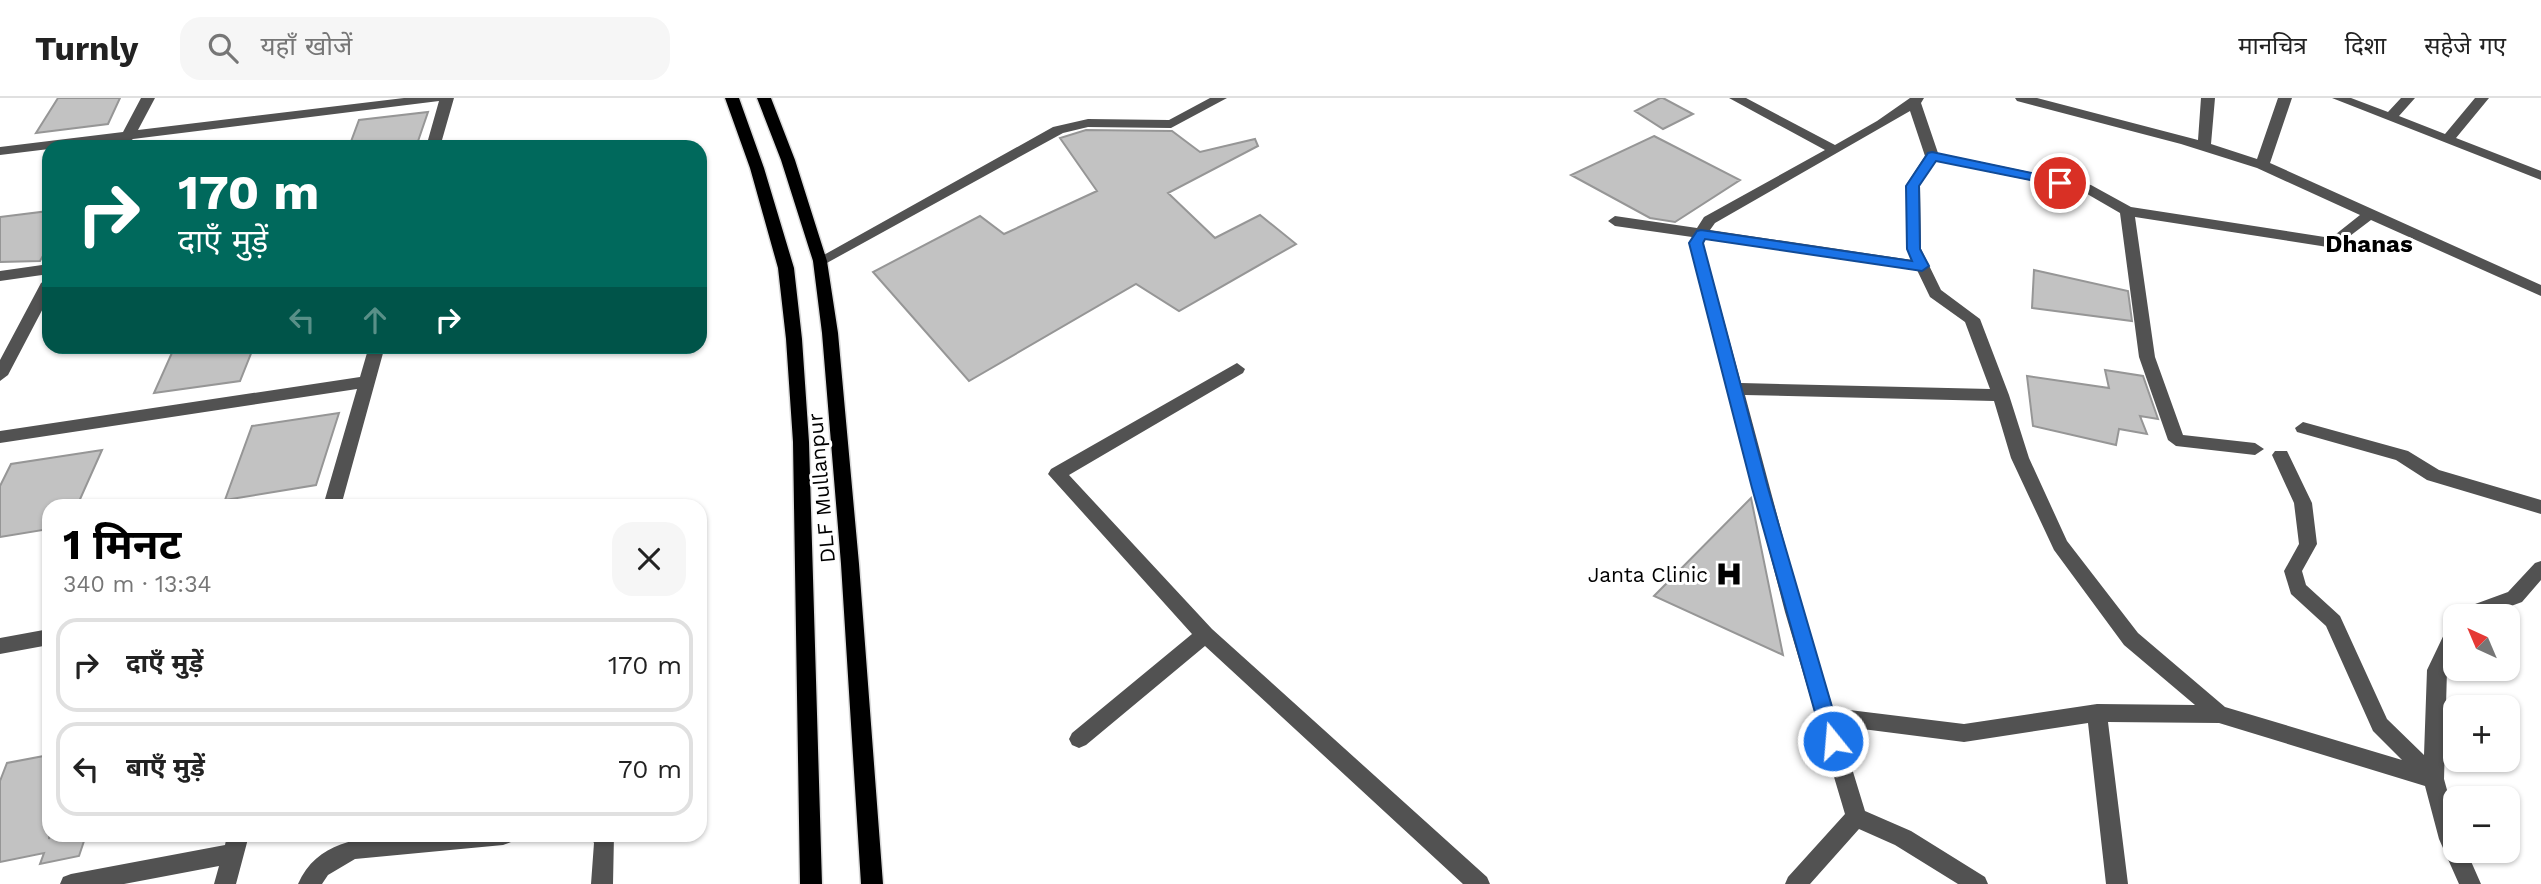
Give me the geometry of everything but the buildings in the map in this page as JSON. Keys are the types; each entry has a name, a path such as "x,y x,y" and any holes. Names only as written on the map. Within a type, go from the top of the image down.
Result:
{"main road":[{"name":"DLF Mullanpur","path":"732,98 757,168 786,268 794,340 801,442 811,884"},
{"name":"DLF Mullanpur","path":"764,98 788,160 820,261 830,333 848,539 872,884"}],"street":[{"path":"126,140 148,98"},
{"path":"132,140 437,98"},
{"path":"435,140 447,98"},
{"path":"820,261 1058,130 1088,123 1171,124 1220,98"},
{"path":"1736,98 1833,149"},
{"path":"2022,98 2262,164 2541,291"},
{"path":"2204,146 2208,98"},
{"path":"2262,164 2284,98"},
{"path":"2339,98 2541,176"},
{"path":"2390,118 2408,98"},
{"path":"2448,140 2482,98"},
{"path":"1977,884 1903,838 1856,817 1733,389 1696,243 1709,220 1882,124 1915,101 1932,156 1913,186 1914,249 1934,293 1972,319 2001,395 2020,458 2060,545 2131,639 2219,714"},
{"path":"0,151 42,148"},
{"path":"1932,156 2086,188 2127,211 2334,243 2371,213"},
{"path":"2127,211 2147,357 2176,440 2255,449"},
{"path":"1615,221 1922,266"},
{"path":"0,276 42,270"},
{"path":"0,375 42,296"},
{"path":"334,499 375,354"},
{"path":"1237,369 1057,474 1205,635 1479,884"},
{"path":"0,437 367,382"},
{"path":"1733,389 2001,395"},
{"path":"2303,428 2402,454 2433,475 2541,507"},
{"path":"2281,456 2303,503 2307,530 2308,544 2293,571 2298,589 2333,621 2380,725 2434,779"},
{"path":"2496,604 2515,597 2541,568"},
{"path":"1079,739 1205,635"},
{"path":"0,646 42,639"},
{"path":"2443,657 2437,670 2434,779 2450,839 2470,884"},
{"path":"1825,716 1964,733 2097,713 2219,714 2434,779"},
{"path":"2097,713 2118,884"},
{"path":"1796,884 1856,817"},
{"path":"309,884 320,868 352,849 428,842"},
{"path":"602,884 605,842"},
{"path":"71,884 236,844 225,884"}],"place":[{"name":"Janta Clinic","path":"1729,574"}],"district":[{"name":"Dhanas","path":"2369,244"}],"route":[{"path":"1833,741 1794,612 1696,243 1701,234 1922,266 1914,249 1913,186 1932,156 2060,183"}]}
